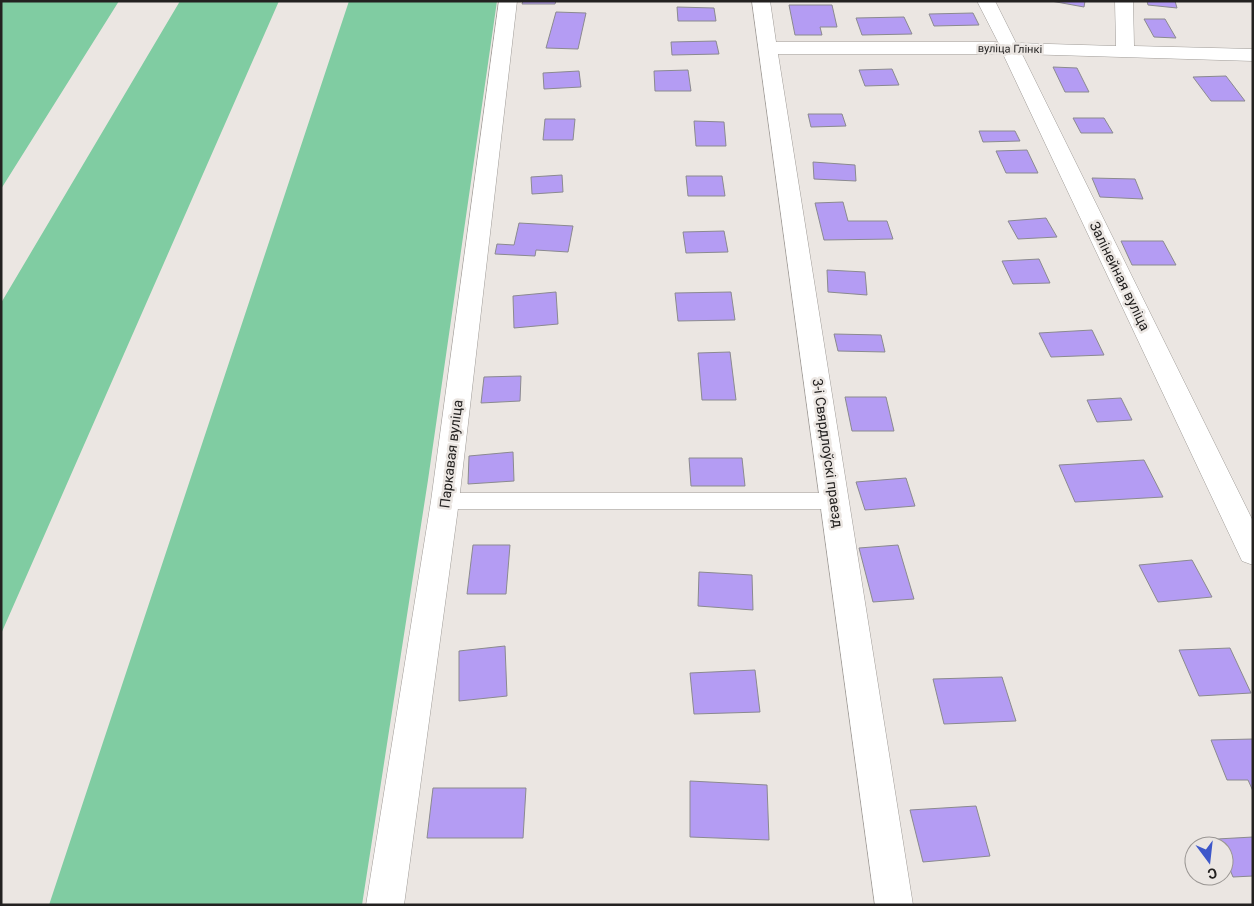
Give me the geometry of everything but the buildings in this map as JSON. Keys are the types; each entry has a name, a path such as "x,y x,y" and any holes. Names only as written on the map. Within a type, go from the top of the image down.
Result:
{"street":[{"name":"Паркавая вуліца","path":"385,905 445,501 508,1"},
{"name":"3-і Свярдлоўскі праезд","path":"761,1 894,905"},
{"name":"Залінейная вуліца","path":"986,1 1253,552"},
{"path":"1124,1 1125,52"},
{"name":"вуліца Глінкі","path":"768,48 1010,48 1253,55"}],"lane":[{"path":"445,501 835,501"}],"green space":[{"path":"1,1 119,1 1,189"},
{"path":"180,1 279,1 1,634 1,303"},
{"path":"349,1 497,1 428,480 362,905 49,905"}]}
